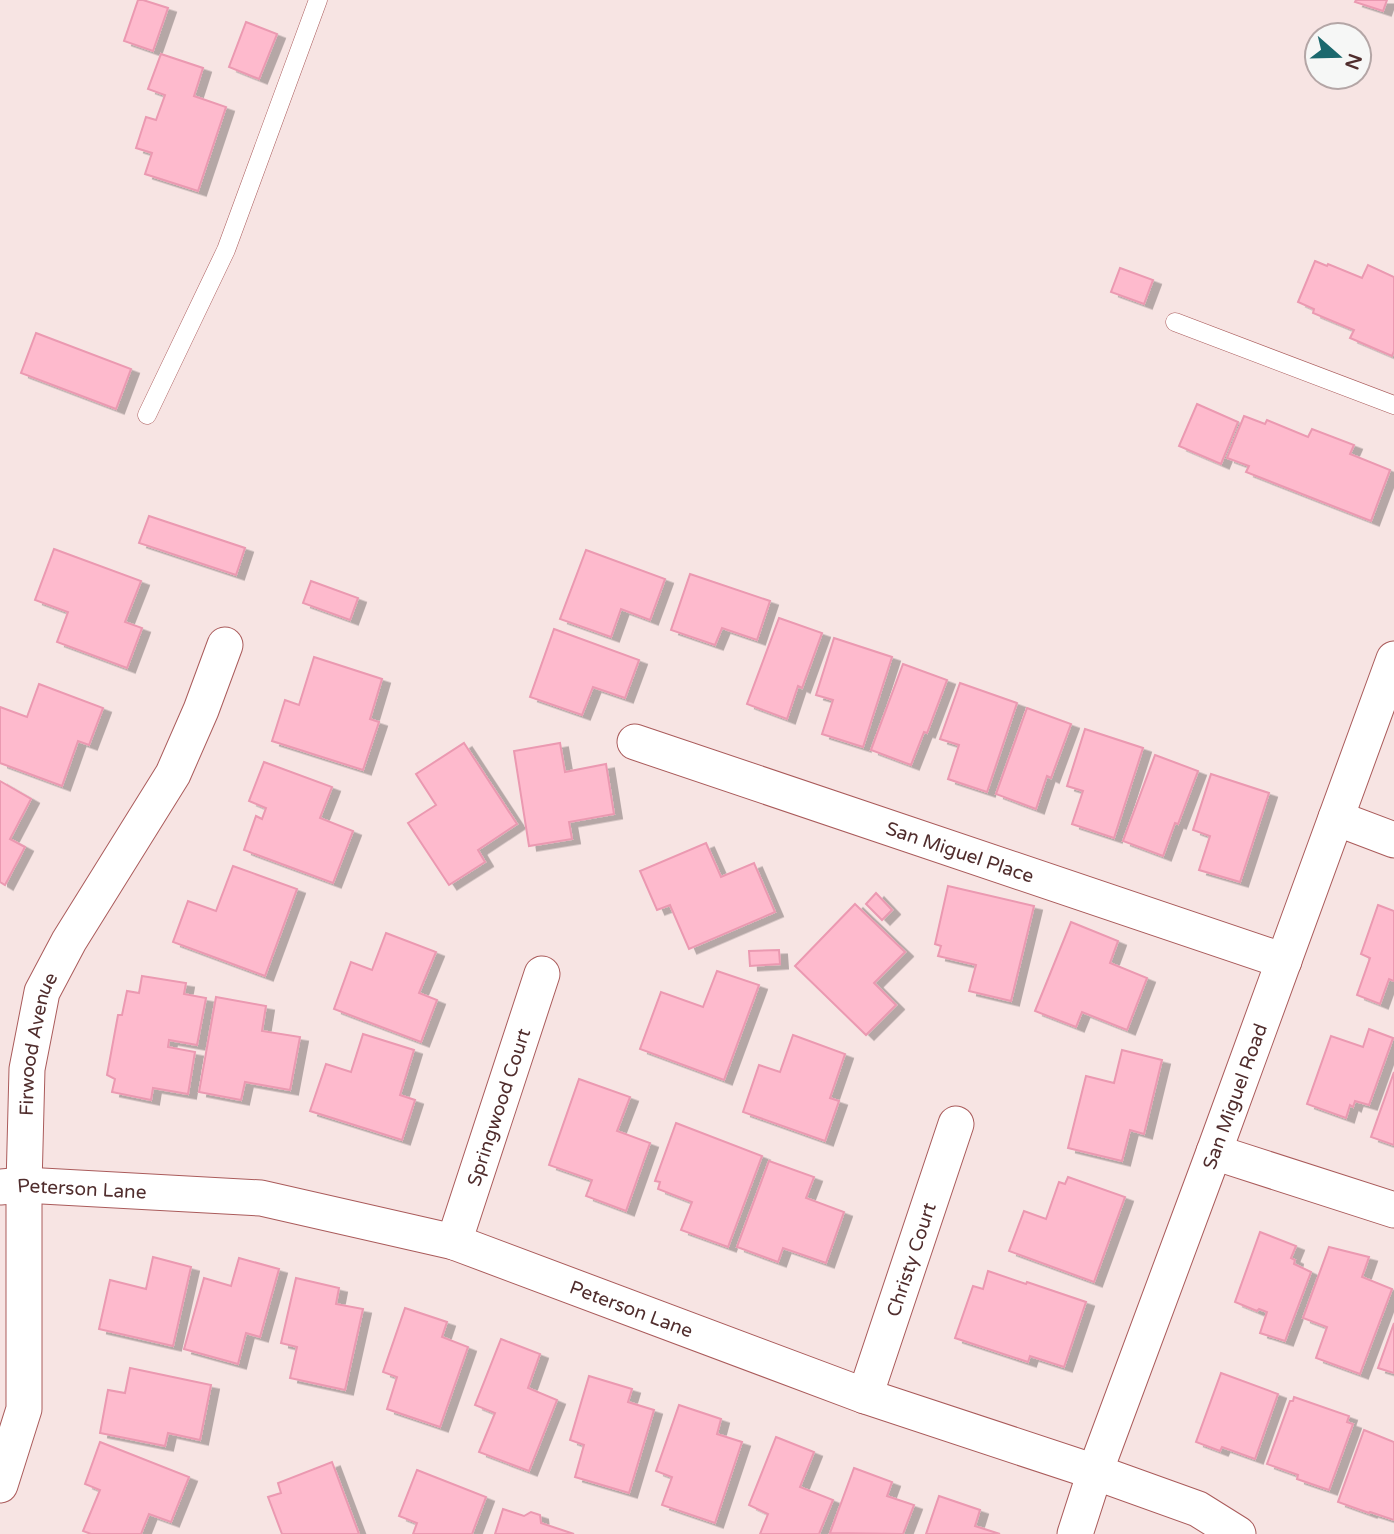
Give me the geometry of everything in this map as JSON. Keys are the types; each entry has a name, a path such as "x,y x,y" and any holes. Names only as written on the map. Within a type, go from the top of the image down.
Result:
{"street":[{"name":"Firwood Avenue","path":"0,1485 24,1409 12,1186 27,1069 42,992 69,941 173,774 225,645"},
{"name":"San Miguel Road","path":"1075,1534 1095,1472 1394,659"},
{"name":"San Miguel Place","path":"635,743 1284,961"},
{"path":"1336,818 1394,840"},
{"name":"Springwood Court","path":"454,1242 542,974"},
{"name":"Christy Court","path":"865,1396 956,1124"},
{"path":"1214,1152 1394,1210"},
{"name":"Peterson Lane","path":"12,1186 261,1198 454,1242 865,1396 1198,1509 1238,1534"}],"lane":[{"path":"147,415 226,250 318,0"},
{"path":"1175,323 1394,405"}],"building":[{"path":"138,0 168,8 153,51 124,41"},
{"path":"1387,0 1383,11 1355,2"},
{"path":"246,22 277,34 259,79 229,67"},
{"path":"161,54 203,68 194,96 226,107 198,191 145,174 152,153 136,148 146,117 156,120 165,95 148,89"},
{"path":"1315,261 1362,278 1368,265 1394,277 1392,356 1350,338 1354,330 1313,313 1314,309 1298,302"},
{"path":"1120,268 1153,280 1144,304 1111,292"},
{"path":"36,333 131,369 116,409 21,373"},
{"path":"1197,404 1238,422 1221,464 1179,446"},
{"path":"1244,416 1265,424 1267,420 1308,437 1312,429 1354,445 1350,454 1390,470 1371,521 1246,472 1249,466 1227,458"},
{"path":"149,516 245,548 236,575 139,543"},
{"path":"54,549 141,581 125,622 142,628 127,668 57,642 68,612 35,600"},
{"path":"586,550 665,579 650,620 621,609 611,637 560,619"},
{"path":"690,574 770,601 757,640 722,628 715,645 671,630"},
{"path":"311,581 358,598 350,620 303,603"},
{"path":"779,618 822,633 802,688 798,686 787,719 747,704"},
{"path":"554,629 639,660 625,698 593,687 582,715 530,697"},
{"path":"834,638 892,657 863,747 822,734 833,700 816,695"},
{"path":"314,657 382,679 370,719 379,722 363,770 272,741 285,700 299,705"},
{"path":"903,664 947,680 927,733 924,732 911,765 871,750"},
{"path":"960,683 1017,703 987,792 948,779 959,745 940,739"},
{"path":"39,684 103,708 89,745 78,741 62,786 0,763 0,707 27,717"},
{"path":"1027,708 1071,724 1051,778 1047,776 1036,809 996,794"},
{"path":"1085,729 1143,748 1114,838 1072,824 1083,791 1067,786"},
{"path":"464,743 517,824 478,850 485,862 449,885 408,823 436,805 416,774"},
{"path":"560,743 565,772 606,764 614,814 569,822 572,839 529,846 514,751"},
{"path":"1155,755 1198,771 1163,856 1123,841"},
{"path":"264,762 332,787 320,818 353,831 333,883 244,850 256,816 262,819 266,808 249,801"},
{"path":"1211,774 1269,793 1240,882 1199,870 1210,836 1193,830"},
{"path":"0,781 31,799 10,839 25,847 5,885 0,882"},
{"path":"706,843 721,877 754,863 775,912 689,949 670,905 657,910 640,871"},
{"path":"233,866 297,889 265,976 173,942 188,901 216,911"},
{"path":"948,886 1034,906 1011,1001 969,991 976,965 938,956 941,946 935,944"},
{"path":"876,893 892,910 882,920 866,904"},
{"path":"855,904 905,952 874,983 896,1005 866,1035 795,966"},
{"path":"1378,905 1394,911 1394,981 1389,979 1380,1004 1357,995 1370,958 1361,954"},
{"path":"1071,922 1118,941 1110,963 1147,978 1127,1030 1082,1012 1076,1027 1035,1011"},
{"path":"386,933 436,952 419,993 437,1000 421,1042 334,1009 351,962 372,970"},
{"path":"779,950 780,964 750,966 749,951"},
{"path":"717,971 759,985 724,1080 640,1049 661,992 703,1007"},
{"path":"142,976 186,983 184,994 206,998 197,1045 169,1040 168,1047 195,1052 188,1094 153,1088 151,1100 112,1092 115,1079 107,1075 118,1015 122,1015 127,991 139,993"},
{"path":"216,997 266,1006 262,1031 300,1037 290,1090 245,1082 241,1100 199,1092"},
{"path":"1369,1029 1393,1038 1369,1105 1355,1101 1353,1107 1350,1105 1346,1118 1307,1104 1331,1036 1363,1047"},
{"path":"363,1034 414,1050 400,1095 415,1100 402,1140 310,1111 326,1064 351,1072"},
{"path":"793,1035 845,1054 830,1098 839,1101 825,1141 743,1112 759,1065 780,1072"},
{"path":"1122,1050 1162,1060 1144,1134 1130,1130 1122,1161 1068,1148 1086,1076 1114,1083"},
{"path":"1394,1072 1394,1145 1371,1137"},
{"path":"579,1079 630,1097 617,1131 650,1143 626,1211 586,1196 592,1180 549,1165"},
{"path":"676,1123 762,1156 728,1247 681,1230 692,1202 658,1189 660,1182 655,1181"},
{"path":"769,1161 814,1177 806,1198 844,1212 826,1263 783,1248 778,1262 737,1247"},
{"path":"1068,1177 1125,1197 1094,1282 1009,1251 1024,1211 1046,1219 1059,1182 1065,1184"},
{"path":"1260,1232 1296,1246 1291,1258 1295,1260 1294,1264 1311,1272 1285,1341 1260,1333 1267,1312 1235,1302"},
{"path":"1329,1247 1369,1257 1362,1277 1392,1289 1360,1374 1316,1358 1327,1327 1303,1318"},
{"path":"153,1257 191,1267 173,1346 99,1329 110,1280 146,1289"},
{"path":"239,1258 279,1269 260,1337 246,1333 238,1364 184,1349 204,1278 231,1286"},
{"path":"988,1271 1086,1302 1064,1367 1030,1356 1028,1362 955,1338 973,1286 983,1289"},
{"path":"296,1278 339,1288 336,1304 363,1309 345,1390 290,1378 297,1347 281,1343"},
{"path":"405,1308 447,1322 442,1337 468,1347 440,1427 387,1409 397,1377 383,1372"},
{"path":"1394,1323 1394,1373 1378,1368"},
{"path":"501,1339 540,1354 528,1388 557,1400 529,1471 479,1452 495,1413 475,1405"},
{"path":"130,1368 211,1385 200,1440 168,1433 165,1446 100,1433 108,1390 125,1393"},
{"path":"1221,1373 1278,1394 1255,1459 1222,1447 1220,1451 1196,1442"},
{"path":"589,1376 632,1389 628,1402 654,1410 629,1493 575,1477 584,1445 570,1440"},
{"path":"1294,1397 1349,1416 1347,1422 1353,1424 1329,1490 1297,1479 1298,1475 1267,1464 1290,1401 1293,1401"},
{"path":"679,1405 721,1419 717,1434 742,1442 715,1523 662,1505 672,1477 656,1471"},
{"path":"1364,1430 1394,1442 1394,1520 1338,1502"},
{"path":"776,1437 814,1452 800,1487 833,1500 819,1534 760,1534 768,1514 749,1505"},
{"path":"100,1442 189,1477 171,1522 149,1514 141,1534 91,1534 83,1531 100,1490 85,1484"},
{"path":"332,1462 359,1534 282,1534 268,1497 281,1493 278,1483"},
{"path":"854,1468 892,1482 887,1496 914,1505 903,1534 830,1533"},
{"path":"417,1470 486,1497 472,1534 413,1534 417,1523 399,1516"},
{"path":"939,1496 980,1510 975,1526 1000,1534 926,1534"},
{"path":"503,1509 524,1516 531,1512 540,1515 541,1523 574,1534 495,1534"}]}
